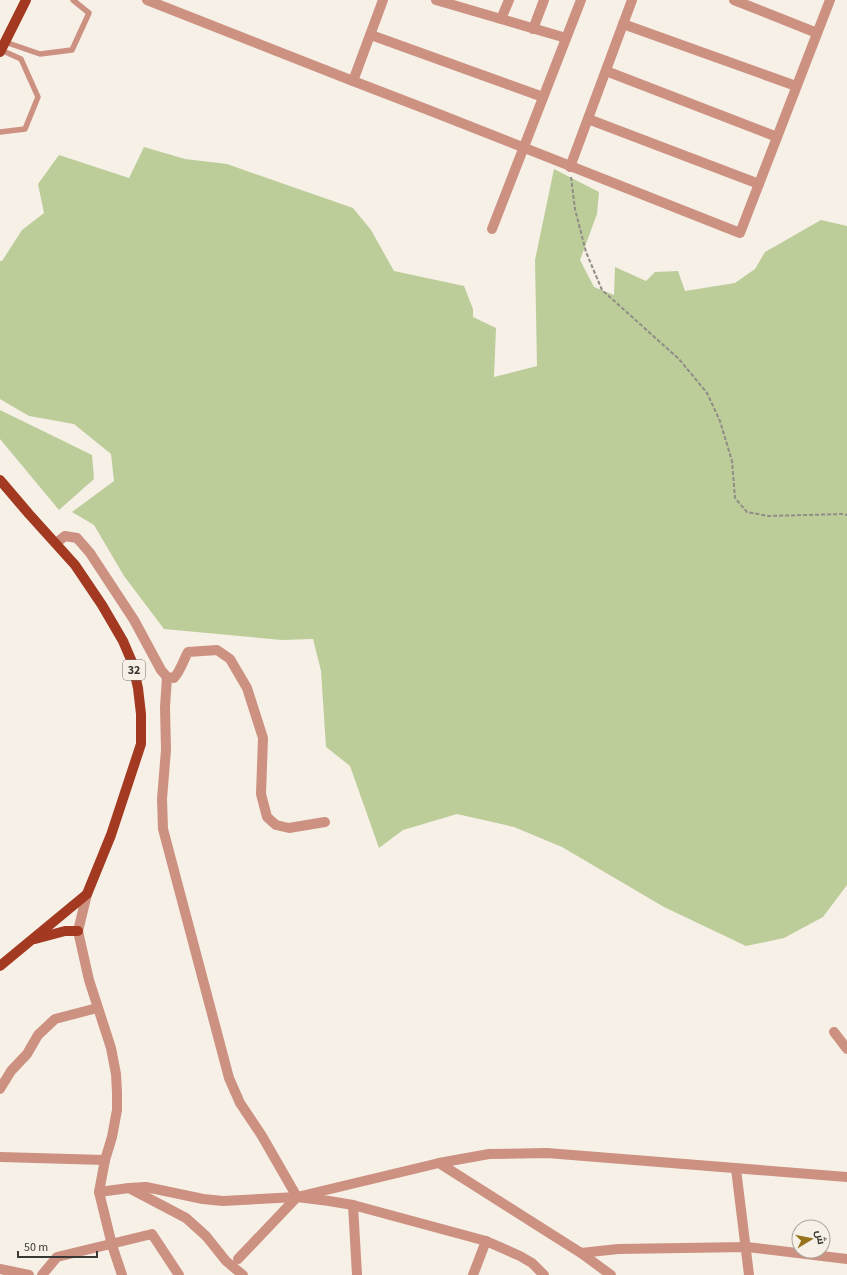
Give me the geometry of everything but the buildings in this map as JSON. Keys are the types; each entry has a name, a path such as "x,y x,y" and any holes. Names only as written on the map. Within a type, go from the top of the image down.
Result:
{"main road":[{"path":"2,48 26,0"},
{"name":"32","path":"0,480 76,565 102,605 123,641 132,662 138,688 141,714 141,744 112,835 87,894 0,966"},
{"path":"31,940 65,931 78,931"}],"street":[{"path":"147,0 165,3 354,82 431,110 570,167 740,233 830,0"},
{"path":"354,82 384,0"},
{"path":"436,0 566,38"},
{"path":"501,19 509,0"},
{"path":"533,29 544,0"},
{"path":"492,229 581,0"},
{"path":"570,167 632,0"},
{"path":"734,0 817,33"},
{"path":"623,24 796,86"},
{"path":"371,34 543,97"},
{"path":"606,71 777,137"},
{"path":"588,118 759,184"},
{"path":"56,543 65,536 77,538 90,552 134,620 166,677 166,750 162,799 164,829 229,1078 240,1103 262,1136 297,1197"},
{"path":"166,677 174,678 179,672 182,661 193,652 217,650 230,659 247,688 263,738 261,794 267,817 276,825 289,828 325,822"},
{"path":"87,894 78,931 89,980 110,1048 116,1074 117,1087 117,1110 99,1192 112,1245 122,1275"},
{"path":"0,1089 11,1071 27,1054 38,1036 55,1019 97,1008"},
{"path":"834,1032 847,1049"},
{"path":"238,1259 297,1197 438,1163 489,1154 547,1153 847,1177"},
{"path":"0,1157 105,1160"},
{"path":"438,1163 581,1253 611,1275"},
{"path":"736,1169 750,1275"},
{"path":"99,1192 146,1187 203,1200 223,1202 297,1197 329,1200 353,1205 486,1241 532,1263 544,1275"},
{"path":"129,1188 186,1218 206,1236 226,1261 243,1275"},
{"path":"353,1205 357,1275"},
{"path":"42,1275 57,1257 112,1245 152,1234 179,1275"},
{"path":"473,1275 486,1241"},
{"path":"581,1253 625,1249 705,1249 747,1247 847,1259"},
{"path":"0,1269 26,1275"}],"lane":[{"path":"2,48 40,54 72,50 89,14 74,0"},
{"path":"0,132 24,129 38,97 21,59 2,48"}],"path":[{"path":"570,167 575,209 586,252 602,290 680,360 707,393 720,421 732,461 734,498 747,512 768,516 847,515"}],"green space":[{"path":"144,147 185,159 227,164 353,208 371,230 394,271 464,286 473,309 473,317 496,328 494,377 537,366 535,260 554,169 599,192 597,214 580,260 594,287 614,295 615,267 646,281 655,272 678,271 685,291 735,283 755,269 765,252 821,220 847,226 847,885 823,917 784,938 746,946 664,907 562,847 514,827 457,814 403,830 379,848 350,766 326,747 321,671 313,639 282,640 164,629 124,576 94,525 72,512 114,481 111,454 74,424 29,416 0,399 0,261 2,261 22,230 44,213 38,184 59,155 129,178"},
{"path":"0,410 92,455 94,479 59,510 0,439"}]}
